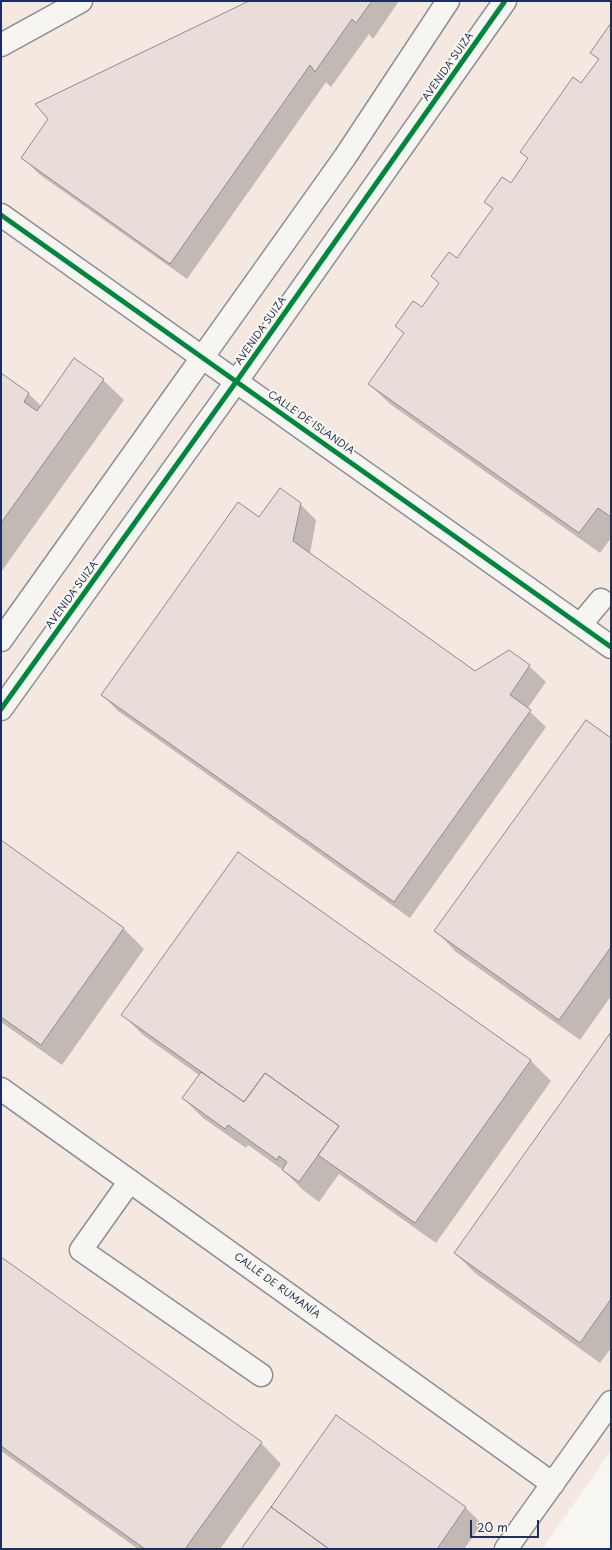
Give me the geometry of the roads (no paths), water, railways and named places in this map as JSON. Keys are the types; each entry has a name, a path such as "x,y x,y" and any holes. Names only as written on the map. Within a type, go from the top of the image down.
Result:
{"street":[{"path":"1,45 80,1"},
{"path":"1,640 345,157 448,1"},
{"name":"AVENIDA SUIZA","path":"1,709 236,382 505,1"},
{"name":"CALLE DE ISLANDIA","path":"1,215 611,647"},
{"path":"580,625 601,600"},
{"name":"CALLE DE RUMANÍA","path":"1,1089 553,1484"},
{"path":"130,1181 81,1250 261,1375"},
{"path":"506,1549 611,1402"}]}
